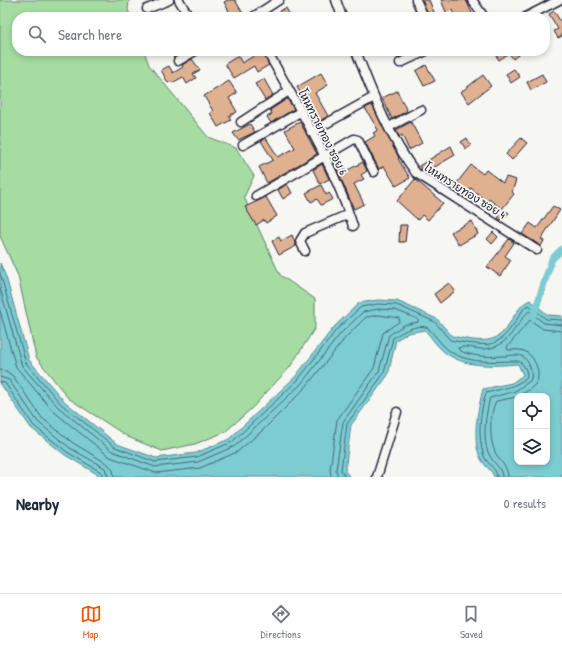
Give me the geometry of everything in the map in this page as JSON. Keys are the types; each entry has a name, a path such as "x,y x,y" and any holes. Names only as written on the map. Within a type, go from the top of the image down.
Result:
{"street":[{"path":"147,9 169,0"},
{"path":"179,0 186,12"},
{"path":"261,12 279,0"},
{"path":"336,0 340,12"},
{"path":"416,0 422,12"},
{"path":"472,0 480,12"},
{"path":"536,12 559,0"},
{"path":"178,61 186,56"},
{"name":"โหนทรายทอง ซอย 6","path":"270,56 324,156 353,226"},
{"name":"โหนทรายทอง ซอย 4","path":"358,56 374,97 405,159 416,173 537,250"},
{"path":"400,63 415,56"},
{"path":"241,122 289,90"},
{"path":"311,132 374,97"},
{"path":"390,127 421,110"},
{"path":"243,145 300,112"},
{"path":"256,196 356,139 374,172"},
{"path":"305,251 300,241 305,233 349,214"},
{"path":"377,477 397,412"}],"green space":[{"path":"0,0 129,0 129,12 12,12 12,56 146,56 149,65 208,137 236,148 254,176 244,197 280,275 315,299 315,328 290,367 251,409 225,432 195,444 162,451 128,437 68,398 36,357 18,276 0,236"}],"water":[{"path":"0,263 6,277 29,360 64,401 117,444 156,458 196,453 229,439 295,377 334,327 359,303 378,300 397,301 437,319 452,336 472,340 487,340 498,336 503,332 519,308 530,300 548,315 562,316 562,477 494,477 492,472 482,461 476,443 476,424 479,406 483,389 512,383 523,375 518,364 479,365 451,357 436,344 425,330 408,333 396,340 388,375 351,425 345,471 350,477 102,477 65,455 31,428 0,383"}],"building":[{"path":"228,0 235,0 242,12 229,12 224,2"},
{"path":"422,0 429,0 434,12 427,12"},
{"path":"441,0 466,0 472,12 453,12 452,10 446,12"},
{"path":"286,8 288,12 280,12"},
{"path":"554,11 562,24 562,36 558,38 554,31 558,29 550,13"},
{"path":"238,56 242,63 254,56 264,56 269,65 257,72 254,66 234,78 225,64"},
{"path":"496,56 505,56 499,60"},
{"path":"192,59 200,70 193,74 196,78 187,84 183,77 172,83 171,81 168,83 161,70 169,66 173,73"},
{"path":"426,65 435,81 424,86 416,71"},
{"path":"514,69 520,77 511,83 506,74"},
{"path":"321,73 328,85 315,93 328,116 314,124 306,109 308,107 297,87"},
{"path":"542,74 546,82 531,90 527,82"},
{"path":"483,75 491,86 469,103 461,92"},
{"path":"264,79 273,95 265,100 255,84"},
{"path":"229,81 237,93 229,98 237,112 229,116 231,120 218,127 210,113 213,111 204,96"},
{"path":"397,91 407,111 392,119 382,98"},
{"path":"287,99 294,109 271,123 267,117 272,114 270,110"},
{"path":"372,105 399,158 398,159 410,178 396,186 384,166 379,169 365,142 375,136 373,133 378,130 365,108"},
{"path":"300,122 317,154 267,183 259,167 273,160 261,141 266,138 278,157 295,148 285,130"},
{"path":"411,122 422,143 409,150 402,135 399,137 396,130"},
{"path":"250,124 255,132 238,140 233,133"},
{"path":"467,138 471,146 466,149 461,142"},
{"path":"521,138 527,143 512,160 506,154"},
{"path":"451,146 455,155 433,168 456,184 471,165 483,174 486,170 503,183 506,177 516,180 512,192 514,194 502,209 489,199 487,202 471,188 464,197 423,171 425,168 422,170 419,166"},
{"path":"338,155 346,171 363,162 367,171 361,175 364,179 354,184 364,204 354,209 332,158"},
{"path":"322,164 329,179 320,184 313,170"},
{"path":"415,179 443,203 428,220 422,215 418,220 397,201"},
{"path":"287,184 292,193 283,199 278,190"},
{"path":"321,185 326,195 329,193 333,199 321,205 317,199 311,202 306,193"},
{"path":"266,197 277,216 266,223 264,220 256,225 245,207"},
{"path":"553,206 560,210 541,239 544,241 541,246 522,234 530,223 537,228"},
{"path":"504,210 509,213 501,220 498,218"},
{"path":"472,221 478,234 459,245 451,232"},
{"path":"400,225 407,225 405,242 399,242"},
{"path":"493,232 498,237 492,244 487,239"},
{"path":"292,235 296,246 279,255 272,241 279,237 281,241"},
{"path":"509,239 514,243 505,256 511,260 500,276 487,267"},
{"path":"449,283 455,291 440,303 434,294"}],"waterway":[{"path":"534,314 552,259 562,249"}]}
